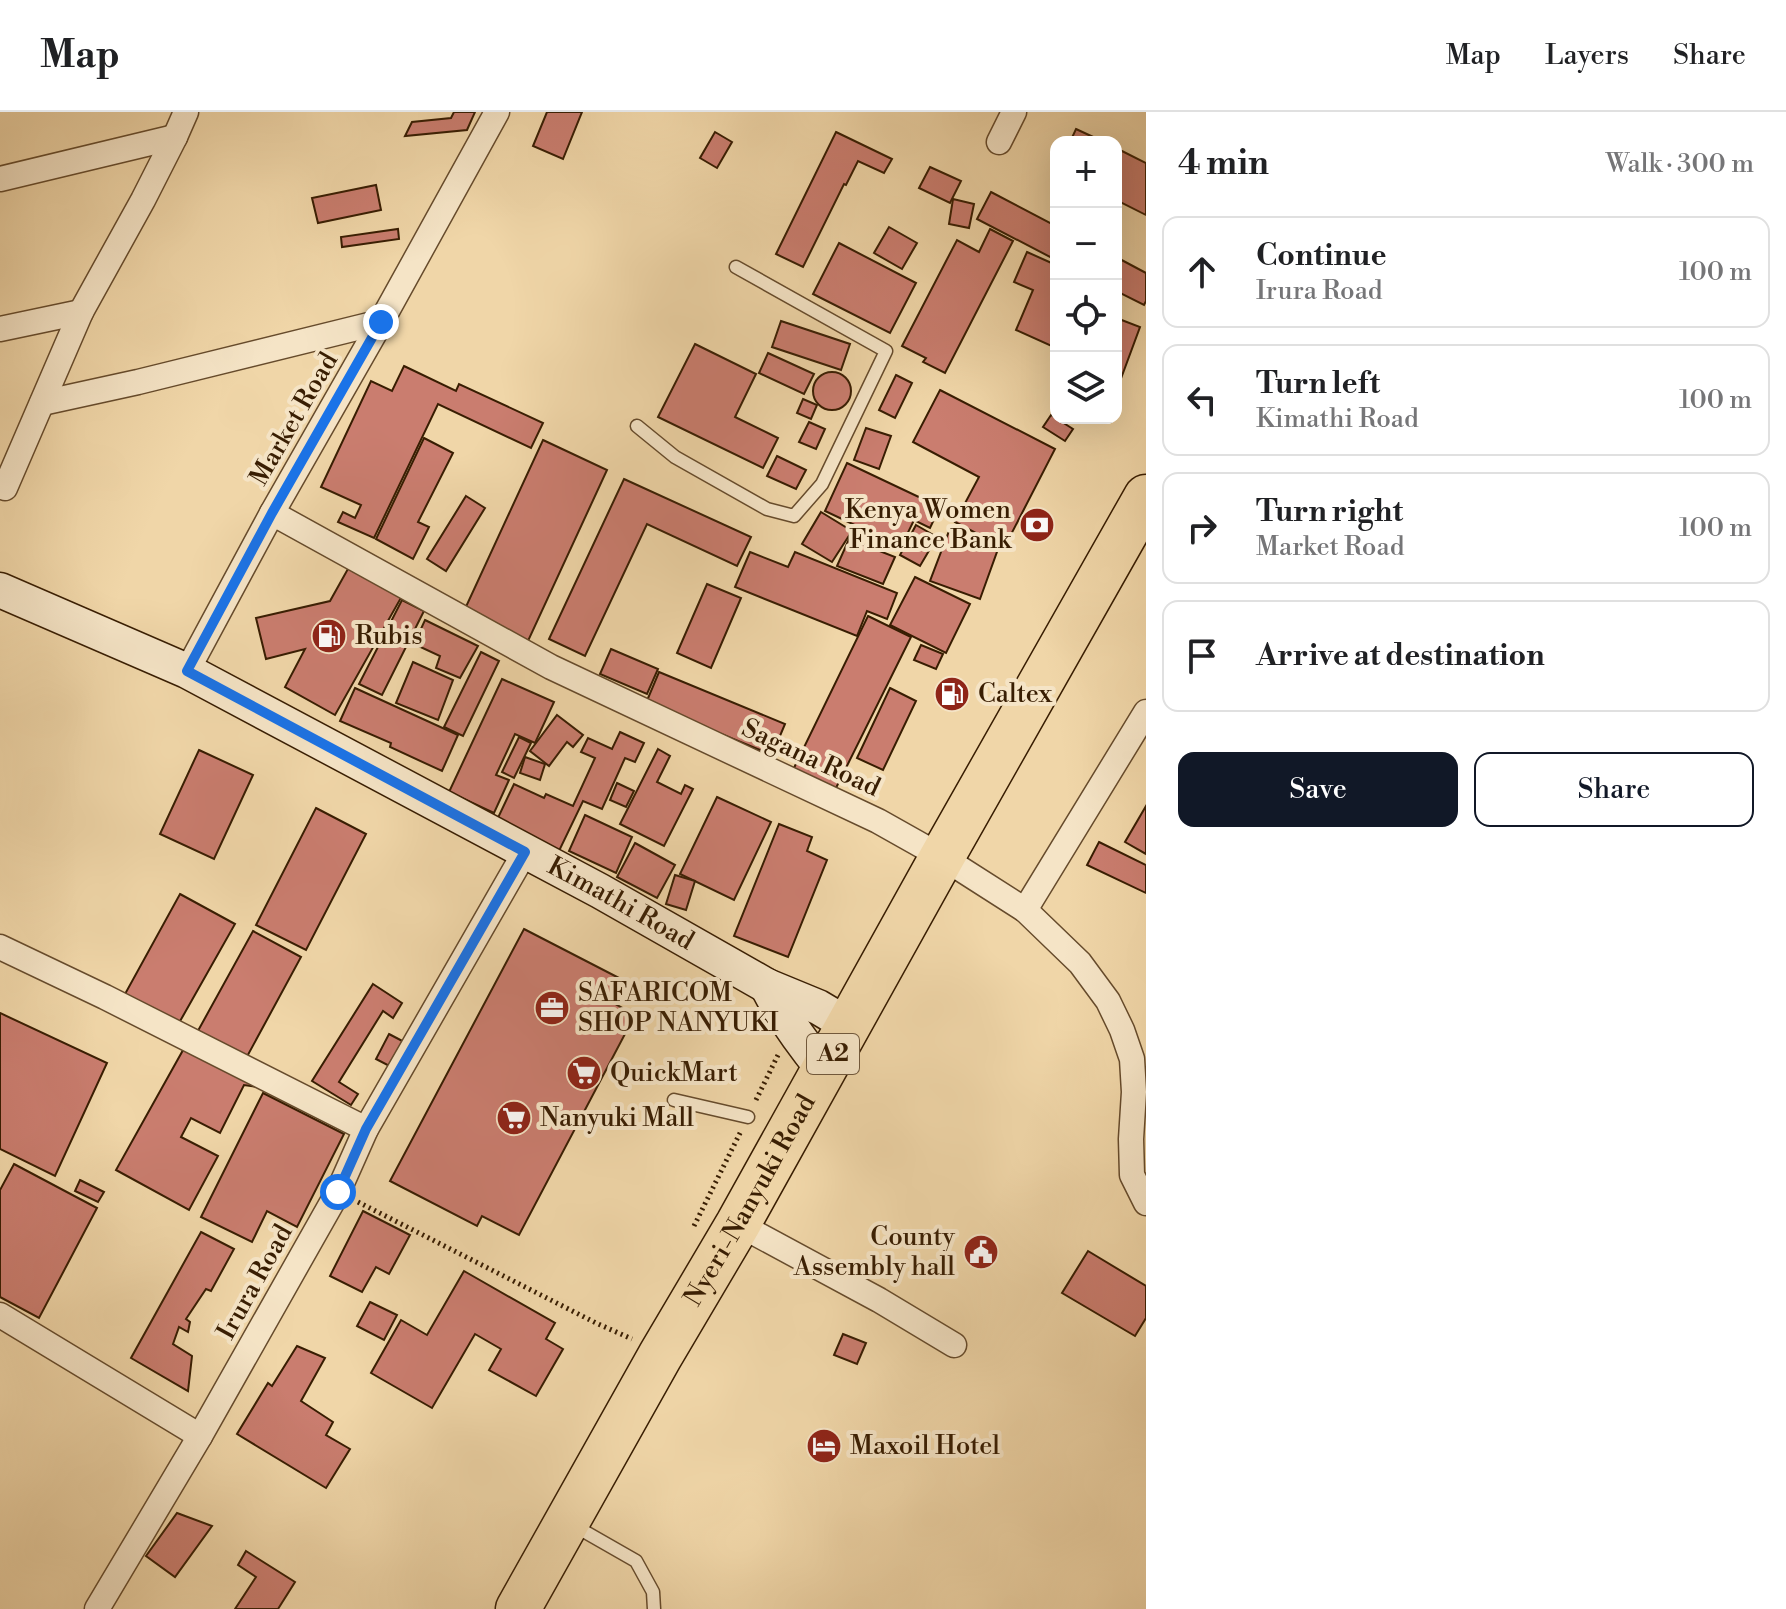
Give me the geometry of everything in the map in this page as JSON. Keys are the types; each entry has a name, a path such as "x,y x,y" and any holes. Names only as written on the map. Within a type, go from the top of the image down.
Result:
{"highway":[{"name":"Nyeri-Nanyuki Road","path":"518,1609 1146,497"}],"street":[{"path":"5,488 81,312 186,112"},
{"name":"Market Road","path":"187,671 497,112"},
{"path":"999,142 1014,112"},
{"path":"0,178 175,137"},
{"path":"0,329 81,312"},
{"path":"42,403 154,379 381,322"},
{"name":"Sagana Road","path":"272,513 551,667 878,821 1025,910 1080,963 1108,1001 1122,1030 1133,1070 1132,1175 1146,1203"},
{"name":"Kimathi Road","path":"0,590 187,671 613,898 767,986 818,1007 850,1026"},
{"path":"1025,910 1146,712"},
{"name":"Irura Road","path":"97,1609 200,1436 338,1192 366,1129 525,852"},
{"path":"0,947 366,1129"},
{"path":"767,986 798,1038 823,1069"},
{"path":"738,1224 879,1300 954,1345"},
{"path":"0,1315 200,1436"}],"lane":[{"path":"637,426 675,457 767,509 794,516 822,484 886,351 736,267"},
{"path":"674,1100 748,1117"},
{"path":"567,1522 636,1561 653,1592 654,1609"}],"path":[{"path":"692,1229 778,1056 773,1042"},
{"path":"338,1192 636,1341 660,1356"}],"building":[{"path":"454,112 475,112 467,130 405,136 412,122 451,118"},
{"path":"547,112 582,112 563,159 533,146"},
{"path":"1076,129 1091,136 1073,136"},
{"path":"715,132 732,142 717,168 700,158"},
{"path":"836,132 892,159 884,173 858,161 803,267 776,254"},
{"path":"1122,151 1146,163 1146,215 1122,203"},
{"path":"930,167 961,181 950,203 919,188"},
{"path":"376,185 381,210 318,223 312,198"},
{"path":"991,192 1050,223 1050,257 977,219"},
{"path":"953,199 974,204 969,228 949,224"},
{"path":"889,227 917,243 902,269 874,253"},
{"path":"398,229 399,239 342,247 341,237"},
{"path":"990,229 1013,241 945,373 923,362 926,358 902,346 957,240 979,252"},
{"path":"839,243 916,283 890,333 813,294"},
{"path":"1027,252 1050,262 1050,345 1016,330 1033,290 1014,282"},
{"path":"1122,260 1146,273 1144,305 1122,294"},
{"path":"1122,320 1140,327 1122,376"},
{"path":"781,321 850,344 841,370 772,347"},
{"path":"695,344 756,374 735,417 778,438 763,468 658,417"},
{"path":"768,353 814,374 804,394 759,373"},
{"path":"404,366 456,391 459,384 543,423 531,448 438,404 374,538 338,522 343,512 355,518 361,505 321,487 371,381 392,391"},
{"path":"832,372 845,378 851,391 845,404 832,410 819,404 813,391 819,378"},
{"path":"896,375 912,383 895,418 879,410"},
{"path":"940,390 1055,449 1004,548 955,522 979,477 913,442"},
{"path":"803,399 817,405 811,419 797,413"},
{"path":"1050,416 1050,424 1065,424 1073,429 1065,441 1043,427"},
{"path":"809,422 825,429 816,449 799,442"},
{"path":"866,428 891,436 879,469 854,460"},
{"path":"424,438 453,453 418,522 429,527 413,559 376,539"},
{"path":"543,440 607,470 528,641 464,611"},
{"path":"777,456 806,470 796,489 767,476"},
{"path":"847,463 940,507 930,528 914,520 901,547 825,511"},
{"path":"624,479 751,537 737,566 647,524 585,656 549,639"},
{"path":"466,496 485,508 446,571 427,559"},
{"path":"821,512 852,531 832,562 802,544"},
{"path":"916,525 937,537 920,566 900,555"},
{"path":"949,531 998,549 980,599 930,581"},
{"path":"849,539 895,557 883,584 837,566"},
{"path":"750,552 788,567 795,552 897,593 887,619 867,611 857,636 735,587"},
{"path":"349,567 402,596 335,715 285,687 305,649 266,659 256,618 330,601"},
{"path":"915,577 970,604 946,653 890,625"},
{"path":"707,584 741,598 711,668 677,653"},
{"path":"402,600 424,611 382,695 359,684"},
{"path":"868,616 911,637 833,794 791,774"},
{"path":"425,620 478,646 460,678 436,668 440,656 414,644"},
{"path":"921,645 943,654 936,669 914,660"},
{"path":"611,649 658,669 647,694 600,674"},
{"path":"481,652 499,661 463,736 444,727"},
{"path":"413,662 453,680 438,720 396,703"},
{"path":"659,672 785,724 772,755 646,703"},
{"path":"502,679 554,702 535,743 515,734 496,775 509,780 494,813 449,792"},
{"path":"355,688 458,735 442,771 390,747 391,743 340,721"},
{"path":"890,688 916,701 883,770 857,758"},
{"path":"557,715 583,735 573,747 567,742 549,766 530,751"},
{"path":"620,732 644,743 635,762 625,758 602,809 583,801 559,851 496,822 514,784 544,798 546,794 573,806 595,758 581,752 588,738 612,749"},
{"path":"519,737 531,743 514,778 502,772"},
{"path":"658,749 670,756 657,782 681,794 685,785 693,789 664,846 620,824"},
{"path":"199,750 253,775 214,859 160,834"},
{"path":"525,757 545,764 540,780 520,773"},
{"path":"617,783 634,791 626,807 610,800"},
{"path":"717,797 771,822 734,900 680,874"},
{"path":"1146,806 1146,854 1125,842"},
{"path":"316,808 366,834 306,950 256,925"},
{"path":"585,815 632,837 616,873 569,851"},
{"path":"779,824 812,837 807,851 827,860 788,957 734,936"},
{"path":"1099,842 1146,865 1146,893 1087,865"},
{"path":"635,843 675,865 657,898 617,877"},
{"path":"675,875 695,881 686,910 666,904"},
{"path":"180,894 235,924 179,1023 125,994"},
{"path":"524,929 621,979 610,1001 635,1015 519,1235 482,1216 477,1226 390,1181"},
{"path":"253,931 301,957 243,1064 194,1038"},
{"path":"373,984 402,1003 393,1018 383,1011 339,1082 358,1094 351,1105 312,1081"},
{"path":"0,1013 107,1063 55,1176 0,1149"},
{"path":"389,1034 410,1045 397,1070 376,1059"},
{"path":"187,1043 257,1087 244,1085 220,1133 191,1118 181,1137 218,1156 189,1210 116,1170"},
{"path":"263,1093 344,1134 297,1227 267,1211 252,1242 201,1217"},
{"path":"14,1164 97,1208 39,1318 0,1297 0,1190"},
{"path":"80,1180 104,1192 98,1202 75,1191"},
{"path":"363,1211 410,1235 389,1274 376,1267 362,1292 330,1276"},
{"path":"201,1232 234,1249 211,1291 206,1289 186,1319 190,1322 188,1332 179,1327 173,1344 192,1356 188,1391 131,1358"},
{"path":"1088,1251 1146,1286 1146,1318 1135,1336 1062,1293"},
{"path":"464,1271 555,1323 546,1339 563,1349 536,1396 489,1370 501,1349 475,1334 432,1408 371,1373 401,1320 427,1335"},
{"path":"370,1302 397,1315 384,1340 357,1326"},
{"path":"843,1334 866,1343 857,1364 834,1355"},
{"path":"297,1346 325,1358 301,1401 333,1422 326,1435 350,1449 326,1488 237,1434 268,1383 272,1386"},
{"path":"177,1513 212,1526 175,1577 146,1556"},
{"path":"246,1551 295,1582 278,1609 235,1609 256,1577 238,1565"}],"place":[{"name":"Kenya Women Finance Bank","path":"1037,525"},
{"name":"Rubis","path":"329,636"},
{"name":"Caltex","path":"952,694"},
{"name":"SAFARICOM SHOP NANYUKI","path":"552,1008"},
{"name":"QuickMart","path":"584,1073"},
{"name":"Nanyuki Mall","path":"514,1118"},
{"name":"County Assembly hall","path":"981,1252"},
{"name":"Maxoil Hotel","path":"824,1446"}],"route":[{"path":"338,1192 366,1129 525,852 187,671 272,513 381,322"}]}
